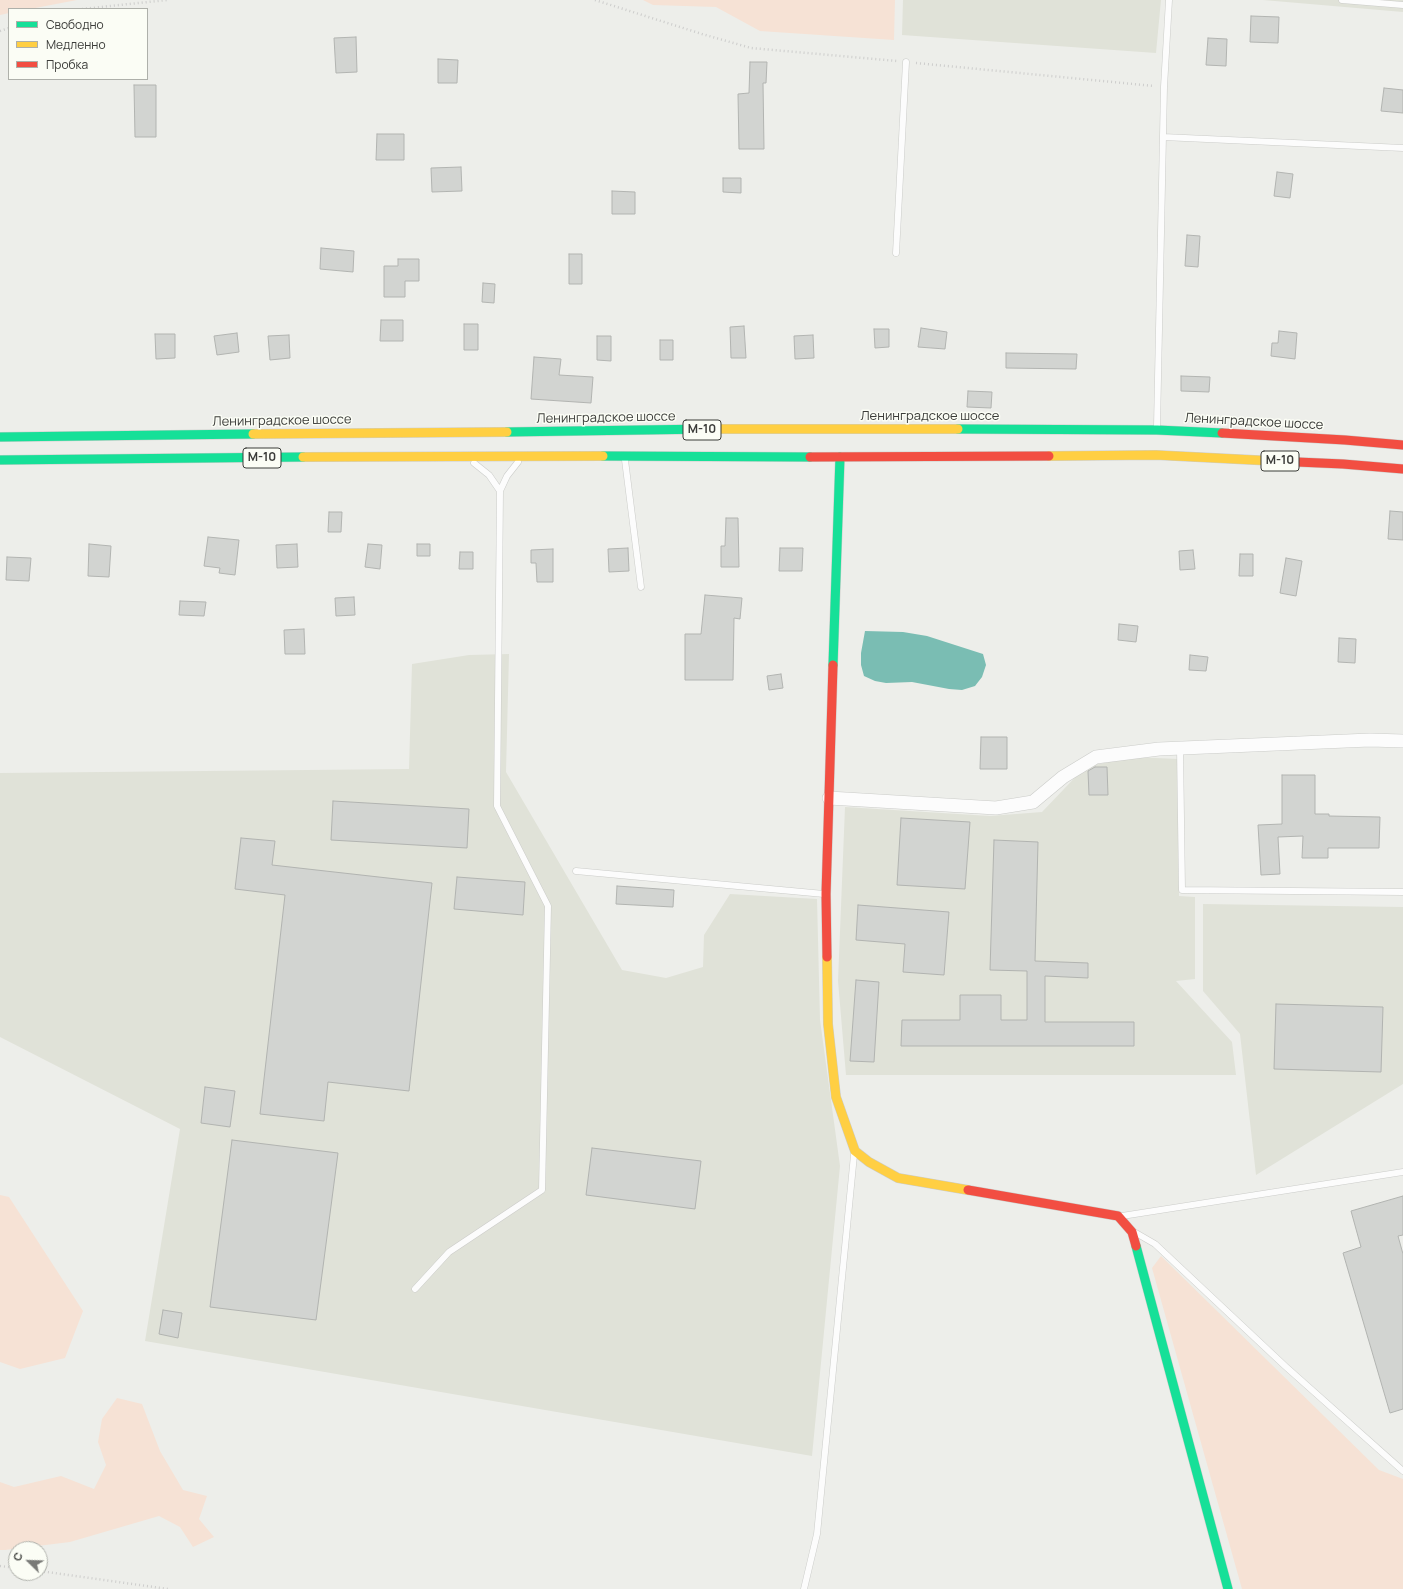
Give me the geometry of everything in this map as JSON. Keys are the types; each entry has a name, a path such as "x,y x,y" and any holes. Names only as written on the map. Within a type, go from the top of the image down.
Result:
{"main road":[{"name":"Ленинградское шоссе","path":"0,437 840,428 1157,430 1321,438 1403,445"},
{"name":"М-10","path":"0,460 463,456 840,457 1156,455 1343,464 1403,469"},
{"path":"840,457 826,894 828,1024 836,1097 855,1151 869,1162 898,1178 1118,1216 1132,1232 1228,1589"}],"street":[{"path":"829,798 996,808 1033,802 1063,777 1096,757 1159,749 1370,740 1403,741"}],"lane":[{"path":"1157,430 1164,87 1169,0"},
{"path":"1342,0 1403,5"},
{"path":"896,252 906,62"},
{"path":"1163,137 1403,148"},
{"path":"463,456 489,475 500,491"},
{"path":"415,1289 449,1252 542,1190 548,906 497,806 500,491 514,465 524,457"},
{"path":"624,457 641,587"},
{"path":"1180,748 1182,890 1403,892"},
{"path":"576,871 826,894"},
{"path":"804,1589 817,1534 855,1151"},
{"path":"1118,1216 1403,1172"},
{"path":"1132,1232 1155,1244 1285,1366 1403,1471"}],"path":[{"path":"91,8 167,0"},
{"path":"595,0 751,48 1164,87"},
{"path":"48,1572 168,1589"}],"shaded area":[{"path":"0,0 77,0 35,8 8,8 8,13 0,15"},
{"path":"643,0 895,0 894,40 760,31 716,7 653,5"},
{"path":"903,0 1161,0 1156,53 902,35"},
{"path":"1263,0 1403,0 1403,12"},
{"path":"509,654 506,772 622,970 666,978 703,967 704,935 730,894 817,899 820,1020 840,1166 812,1456 145,1341 180,1129 0,1037 0,773 409,769 412,664 469,655"},
{"path":"1133,757 1178,759 1179,896 1195,897 1195,979 1176,981 1232,1042 1236,1075 846,1075 838,981 845,807 990,816 1042,812 1085,767"},
{"path":"1203,904 1403,907 1403,1084 1256,1175 1240,1034 1203,991"},
{"path":"0,1195 9,1197 83,1311 65,1358 20,1369 0,1362"},
{"path":"1161,1256 1379,1470 1403,1479 1403,1589 1242,1589 1152,1268"},
{"path":"117,1398 142,1404 160,1451 183,1490 207,1496 199,1519 214,1537 193,1547 180,1527 159,1516 70,1542 48,1545 48,1541 8,1541 8,1550 0,1550 0,1482 14,1487 61,1476 94,1489 106,1465 98,1442 102,1419"}],"water":[{"path":"865,631 903,632 927,636 983,654 986,665 982,677 975,686 962,690 912,682 886,683 875,681 864,676 861,665 861,653"}],"building":[{"path":"1251,16 1279,17 1278,43 1250,42"},
{"path":"356,37 357,72 336,73 334,38"},
{"path":"1208,38 1227,39 1226,66 1206,65"},
{"path":"438,59 458,60 457,83 438,83"},
{"path":"750,62 767,62 766,83 763,83 764,149 739,149 738,94 749,93"},
{"path":"134,85 156,85 156,137 135,137"},
{"path":"1384,88 1403,90 1403,113 1381,111"},
{"path":"377,134 404,134 404,160 376,160"},
{"path":"461,167 462,191 432,192 431,168"},
{"path":"1277,172 1293,174 1290,198 1274,196"},
{"path":"723,178 741,178 741,193 723,192"},
{"path":"612,191 635,192 635,214 612,214"},
{"path":"1187,235 1200,236 1198,267 1185,266"},
{"path":"321,248 354,251 353,272 320,269"},
{"path":"569,254 582,254 582,284 569,284"},
{"path":"398,259 419,259 419,281 405,281 405,297 384,297 384,266 398,266"},
{"path":"483,283 495,284 494,303 482,302"},
{"path":"381,320 403,320 403,341 380,341"},
{"path":"464,324 478,324 478,350 464,350"},
{"path":"744,326 746,358 731,358 730,327"},
{"path":"921,328 947,332 945,349 918,347"},
{"path":"874,329 889,329 889,347 875,348"},
{"path":"1279,331 1297,333 1295,359 1271,356 1272,343 1278,343"},
{"path":"237,333 239,352 217,355 214,336"},
{"path":"155,334 175,334 175,358 156,359"},
{"path":"289,335 290,358 270,360 268,336"},
{"path":"813,335 814,358 795,359 794,336"},
{"path":"597,336 611,336 611,361 597,360"},
{"path":"660,340 673,340 673,360 660,360"},
{"path":"1006,353 1077,354 1076,369 1006,368"},
{"path":"534,357 561,359 559,375 593,377 591,403 531,399"},
{"path":"1181,376 1210,377 1209,392 1181,391"},
{"path":"968,391 992,392 991,408 967,407"},
{"path":"1390,511 1403,512 1403,540 1388,539"},
{"path":"329,512 342,512 341,532 328,532"},
{"path":"726,518 738,518 739,567 721,567 721,546 725,546"},
{"path":"208,537 239,540 235,575 219,573 220,568 204,566"},
{"path":"89,544 111,546 109,577 88,576"},
{"path":"297,544 298,567 277,568 276,545"},
{"path":"368,544 382,545 380,569 365,567"},
{"path":"417,544 430,544 430,556 417,556"},
{"path":"628,548 629,571 609,572 608,549"},
{"path":"780,548 803,548 802,571 779,571"},
{"path":"553,549 553,582 537,582 536,563 531,563 531,550"},
{"path":"1193,550 1195,569 1180,570 1179,551"},
{"path":"460,552 473,552 473,569 459,569"},
{"path":"1240,554 1253,554 1253,576 1239,576"},
{"path":"7,557 31,558 29,581 6,580"},
{"path":"1286,558 1302,561 1296,596 1280,593"},
{"path":"705,595 742,598 740,619 734,618 733,680 685,680 685,634 701,634"},
{"path":"354,597 355,615 336,616 335,598"},
{"path":"180,601 206,602 204,616 179,615"},
{"path":"1119,624 1138,626 1136,642 1118,640"},
{"path":"304,629 305,654 285,654 284,630"},
{"path":"1339,638 1356,639 1355,663 1338,662"},
{"path":"1190,655 1208,657 1206,671 1189,670"},
{"path":"781,674 783,688 769,690 767,676"},
{"path":"981,737 1007,737 1007,769 980,769"},
{"path":"1095,767 1107,767 1108,795 1089,795 1088,771"},
{"path":"1282,775 1315,775 1315,814 1329,814 1329,816 1380,817 1379,848 1328,848 1328,858 1302,858 1303,836 1278,837 1280,874 1261,875 1258,825 1282,824"},
{"path":"333,801 469,809 467,848 331,840"},
{"path":"901,818 970,822 965,889 897,885"},
{"path":"241,838 275,841 272,865 432,883 409,1091 328,1082 324,1121 260,1114 285,895 235,889"},
{"path":"994,840 1038,842 1035,961 1088,963 1088,978 1045,976 1045,1022 1134,1022 1134,1046 901,1046 902,1020 960,1020 960,995 1001,995 1001,1020 1027,1020 1027,971 990,970"},
{"path":"457,877 525,882 523,915 454,909"},
{"path":"617,886 674,890 673,907 616,904"},
{"path":"858,905 949,912 944,975 903,972 905,944 856,940"},
{"path":"856,980 879,982 874,1062 850,1061"},
{"path":"1276,1004 1383,1007 1381,1072 1274,1069"},
{"path":"205,1087 235,1091 230,1127 201,1123"},
{"path":"232,1140 338,1153 316,1320 210,1307"},
{"path":"592,1148 701,1161 695,1209 586,1195"},
{"path":"1403,1196 1403,1235 1398,1236 1403,1254 1403,1409 1390,1413 1343,1253 1361,1247 1351,1211"},
{"path":"163,1310 182,1313 178,1338 159,1334"}],"traffic: fast":[{"path":"507,432 709,429"},
{"path":"958,429 1157,430 1222,433"},
{"path":"0,437 253,434"},
{"path":"603,456 810,457"},
{"path":"0,460 303,457"},
{"path":"833,665 840,457"},
{"path":"1136,1246 1228,1589"}],"traffic: slow":[{"path":"709,429 958,429"},
{"path":"253,434 507,432"},
{"path":"1049,456 1156,455 1274,461"},
{"path":"303,457 603,456"},
{"path":"827,957 828,1024 836,1097 855,1151 869,1162 898,1178 968,1190"}],"traffic: jam":[{"path":"1222,433 1403,445"},
{"path":"810,457 1049,456"},
{"path":"1274,461 1343,464 1403,469"},
{"path":"827,957 826,894 833,665"},
{"path":"968,1190 1118,1216 1132,1232 1136,1246"}]}
